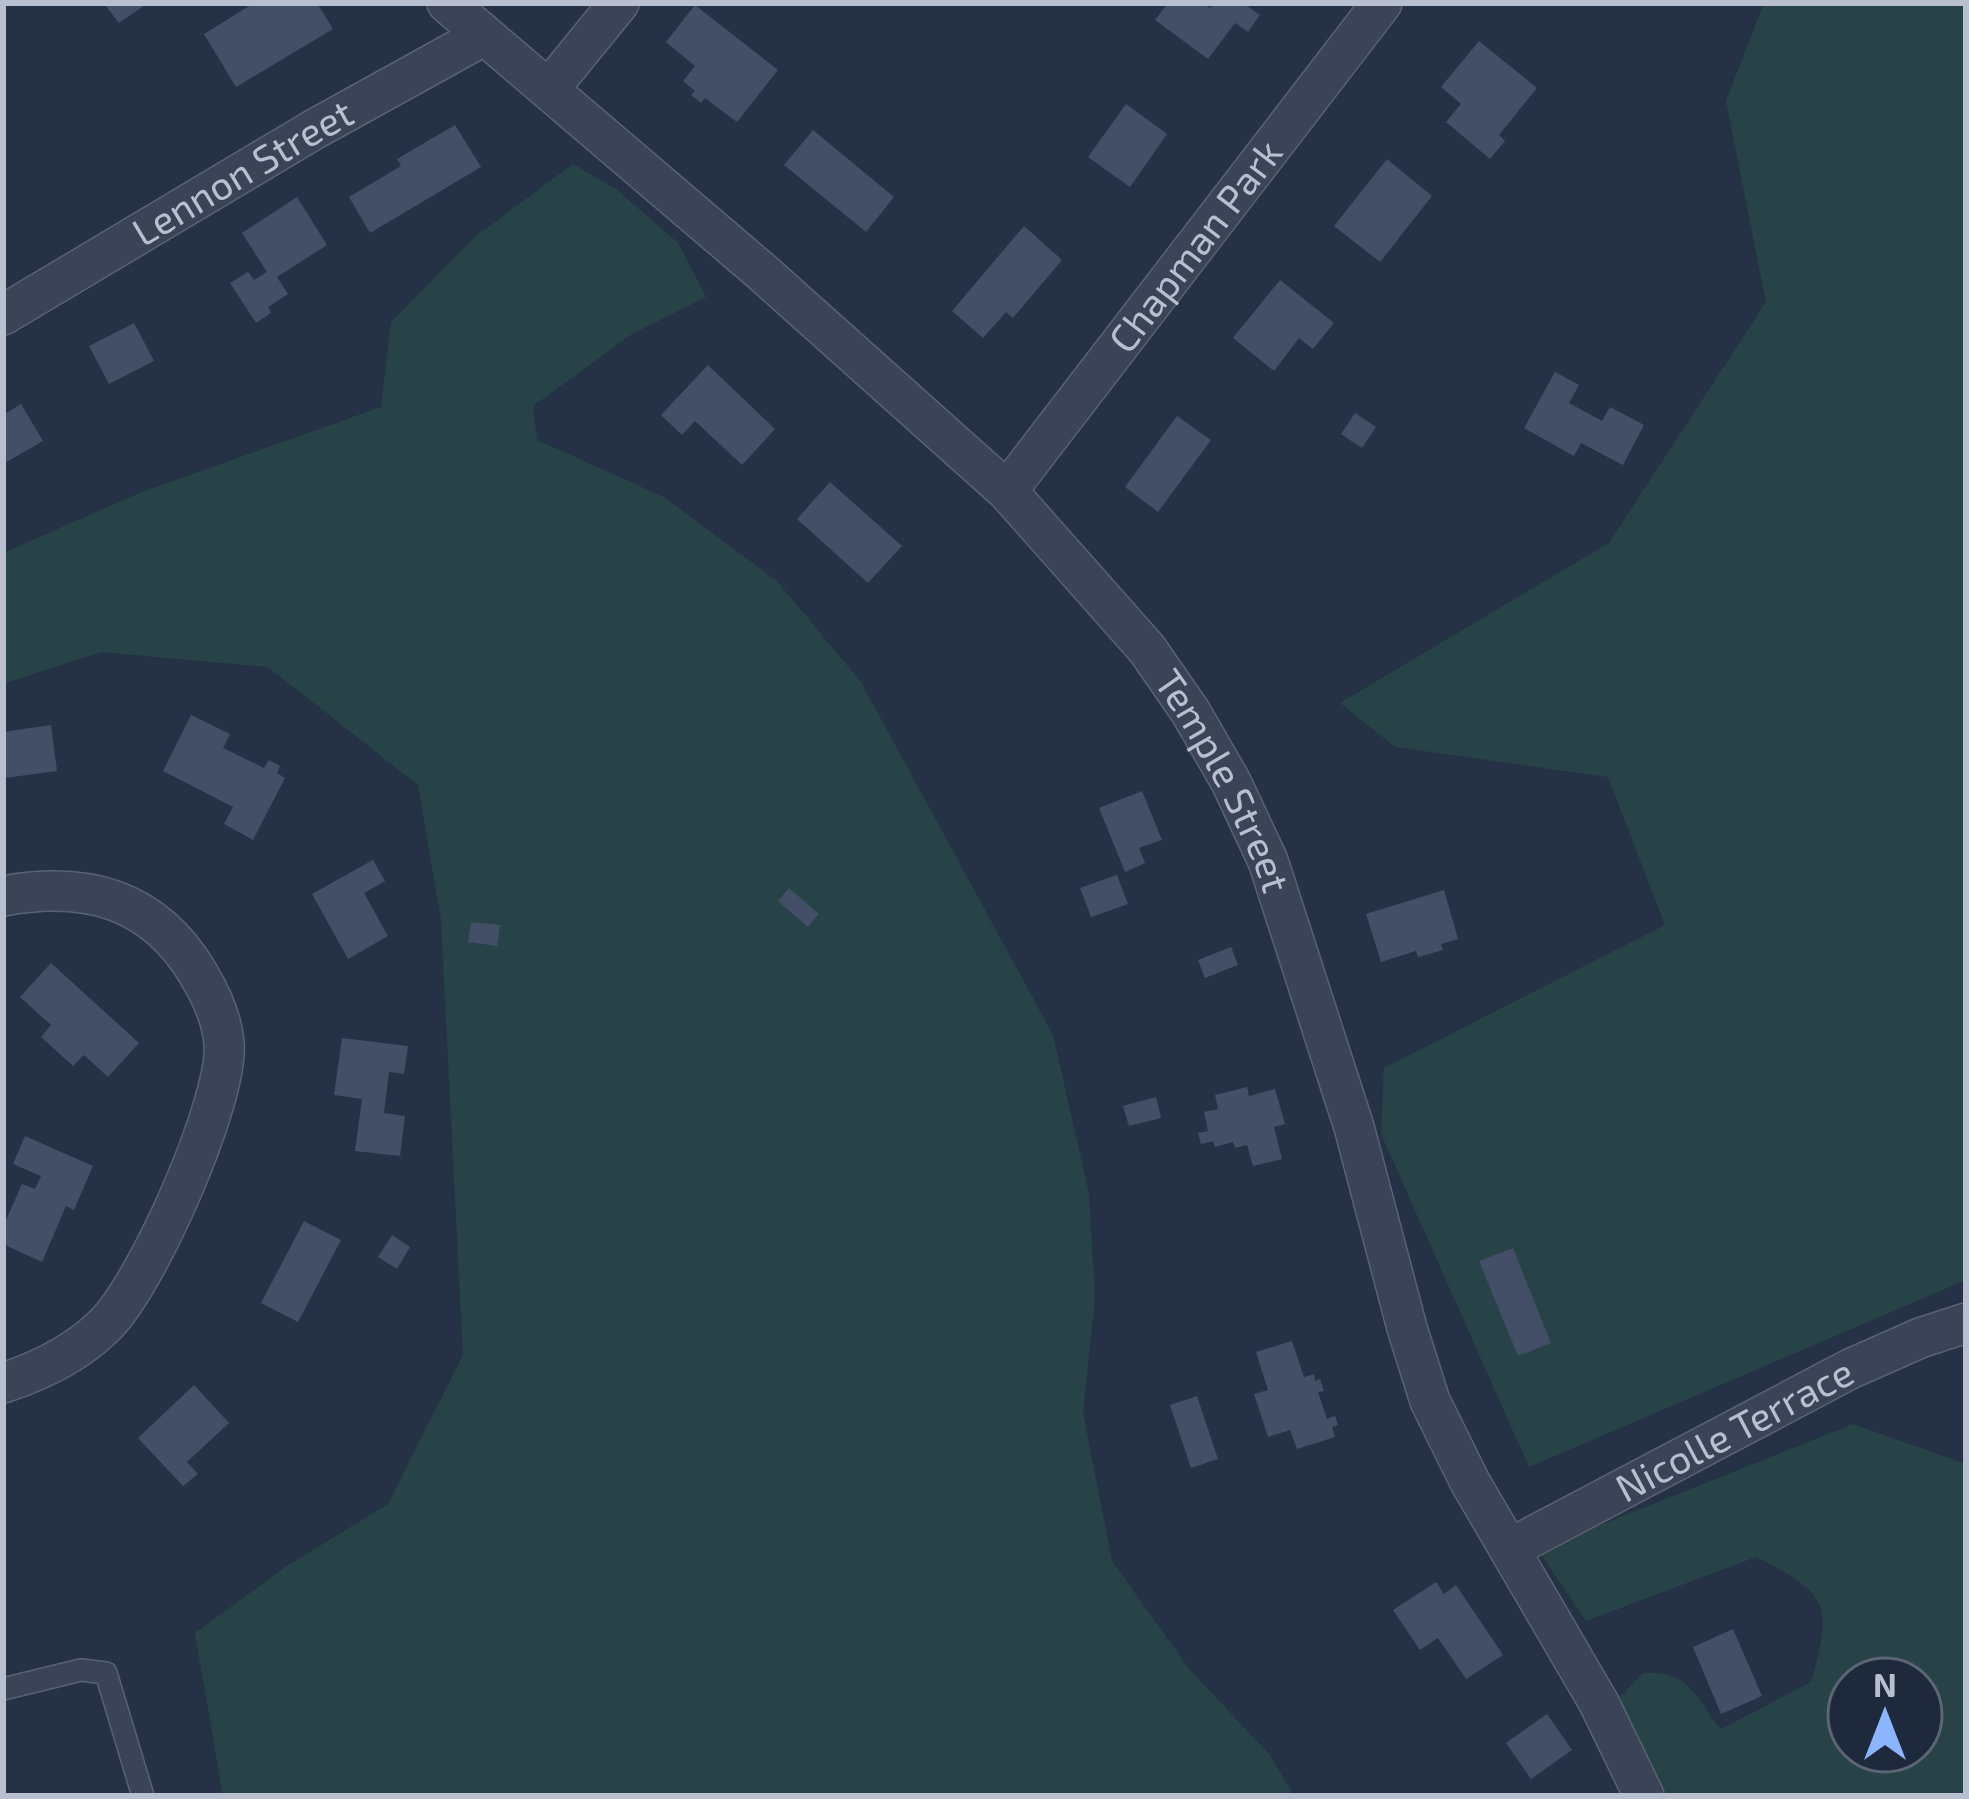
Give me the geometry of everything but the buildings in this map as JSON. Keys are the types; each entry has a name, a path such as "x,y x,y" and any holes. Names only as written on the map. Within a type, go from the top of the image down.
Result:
{"street":[{"name":"Temple Street","path":"447,3 1007,491 1147,649 1190,711 1268,861 1354,1127 1421,1377 1442,1428 1599,1703 1644,1796"},
{"path":"549,89 619,3"},
{"name":"Chapman Park","path":"1007,491 1382,3"},
{"name":"Lennon Street","path":"3,315 314,130 483,36"},
{"path":"3,896 70,890 121,902 144,914 195,968 209,991 224,1043 212,1121 122,1305 108,1323 67,1354 3,1383"},
{"name":"Nicolle Terrace","path":"1509,1549 1850,1369 1966,1323"}],"lane":[{"path":"3,1689 81,1670 106,1673 143,1796"}],"green space":[{"path":"1764,3 1966,3 1966,1280 1529,1467 1381,1134 1384,1068 1665,925 1608,777 1395,747 1340,703 1609,543 1766,302 1726,101"},
{"path":"573,164 617,190 678,243 706,297 632,334 533,406 537,440 664,497 777,581 861,682 1053,1035 1089,1194 1095,1298 1083,1413 1112,1561 1190,1670 1269,1754 1294,1796 223,1796 195,1633 287,1566 388,1504 463,1355 441,920 418,785 268,667 101,652 3,684 3,553 142,492 381,407 391,322 475,237"},
{"path":"1853,1424 1966,1464 1966,1796 1658,1796 1620,1697 1643,1673 1682,1681 1721,1729 1811,1682 1822,1635 1819,1604 1798,1581 1756,1557 1586,1621 1538,1550"}]}
